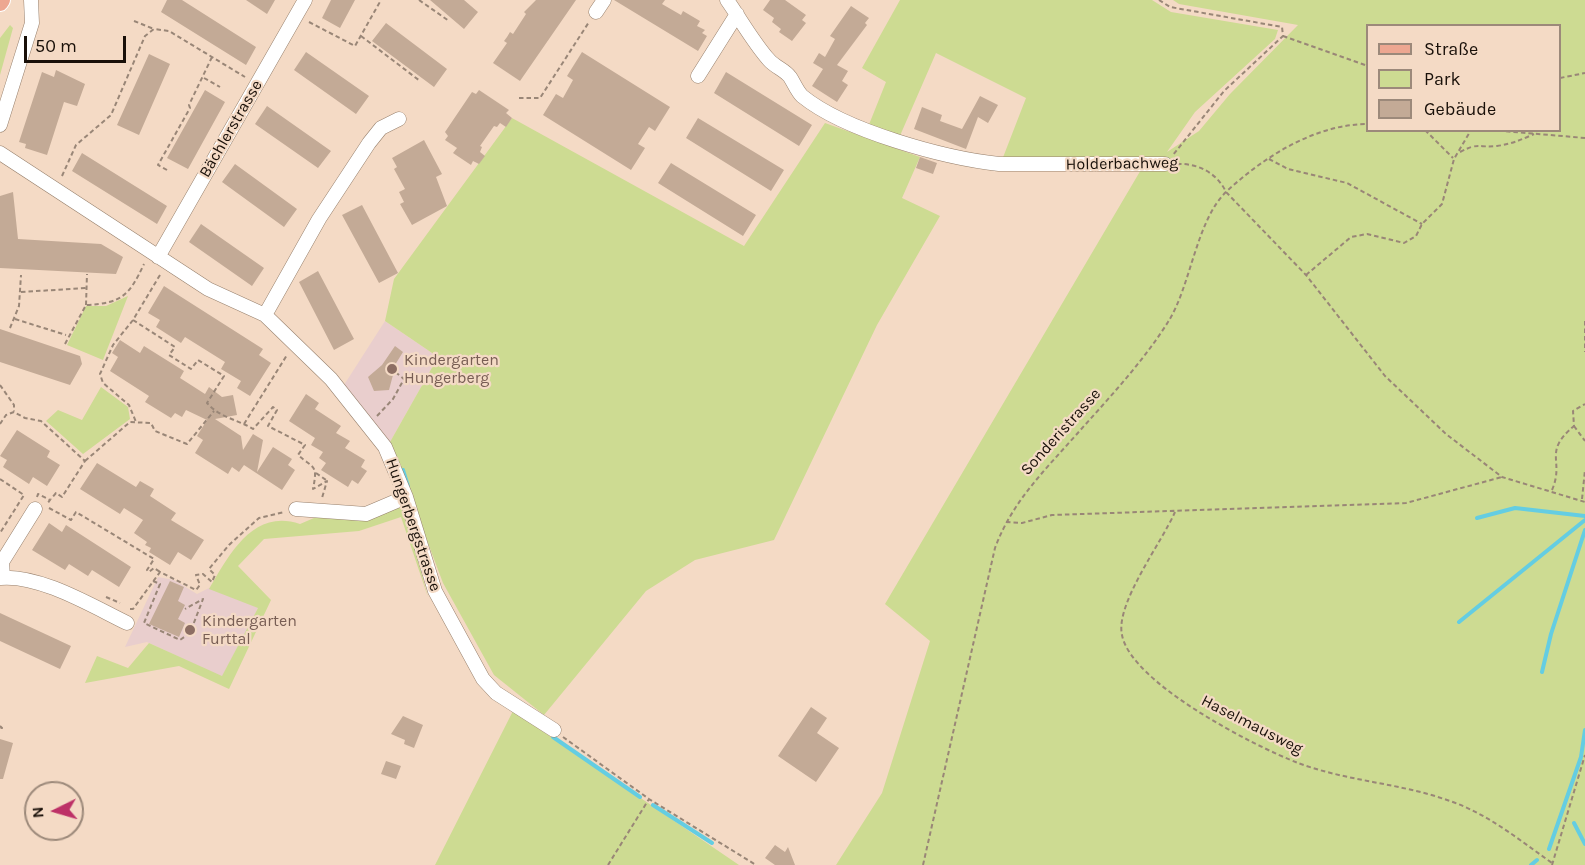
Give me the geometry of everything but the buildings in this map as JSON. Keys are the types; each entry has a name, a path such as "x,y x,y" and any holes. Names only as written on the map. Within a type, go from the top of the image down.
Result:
{"street":[{"path":"0,125 32,23 31,0"},
{"name":"Bächlerstrasse","path":"156,262 305,0"},
{"name":"Holderbachweg","path":"727,0 771,62 789,75 800,94 844,121 877,135 980,162 1035,165 1165,164"},
{"path":"698,76 737,14"},
{"path":"265,315 320,219 369,143 381,128 399,119"},
{"name":"Hungerbergstrasse","path":"0,153 156,262 265,315 331,380 385,447 406,497 435,591 483,679 496,693 554,730"},
{"path":"296,509 366,514 406,497"},
{"path":"35,508 2,562 2,578 37,582 127,624"}],"path":[{"path":"309,22 355,46 381,0"},
{"path":"419,0 449,21"},
{"path":"1159,0 1170,8 1282,27 1283,36"},
{"path":"519,98 540,98 573,43 600,6"},
{"path":"134,21 154,29 169,31 248,79"},
{"path":"59,181 76,145 111,115 145,36 154,29"},
{"path":"361,36 420,81"},
{"path":"1283,36 1366,65"},
{"path":"1165,164 1224,91 1283,36"},
{"path":"166,170 158,165 190,108 189,105 212,57"},
{"path":"1561,78 1585,73"},
{"path":"204,77 220,87"},
{"name":"Sonderistrasse","path":"923,865 995,548 1005,522 1027,488 1135,366 1169,320 1212,210 1226,192 1268,159 1321,130 1366,124"},
{"path":"1427,132 1454,159"},
{"path":"1306,275 1351,237 1366,234 1404,243 1416,236 1422,224 1443,204 1454,159 1470,132"},
{"path":"1512,132 1585,138"},
{"path":"1460,152 1476,144 1493,147 1514,143 1534,134"},
{"path":"1268,159 1288,169 1347,183 1422,224"},
{"name":"Holderbachweg","path":"1165,164 1192,163 1220,179 1226,192 1306,275 1385,376 1446,434 1502,477 1584,501"},
{"path":"86,305 107,304 129,293 156,262"},
{"path":"136,422 129,405 103,383 100,374 114,345 133,320 156,262"},
{"path":"64,344 86,305 87,274"},
{"path":"10,328 15,319 21,292 21,275"},
{"path":"21,292 87,288"},
{"path":"15,319 67,336"},
{"path":"133,320 175,347 169,355 191,369 198,360 224,376 207,403 214,411 253,429 273,407 277,410 268,426 305,445 298,455 311,462 316,473 327,481"},
{"path":"1585,321 1585,352"},
{"path":"244,424 290,350"},
{"path":"366,423 384,412 404,379 394,371"},
{"path":"0,385 14,405 14,412"},
{"path":"1585,404 1573,411 1574,426 1585,441"},
{"path":"214,411 187,444 154,431 151,423 130,422 85,461 62,496 56,493 46,506 71,520 76,512 154,559 147,570 149,572 154,568 196,590 200,585 196,575 203,574 209,569 229,545 259,518 296,509"},
{"path":"0,424 6,415 14,412 25,418 41,422 85,461"},
{"path":"1552,490 1558,475 1553,455 1561,437 1574,426"},
{"path":"1584,501 1585,470"},
{"path":"316,473 313,489 327,481"},
{"path":"1005,522 1022,523 1052,515 1406,503 1502,477"},
{"path":"0,479 24,495 0,533"},
{"path":"320,510 327,481"},
{"path":"38,494 50,500"},
{"name":"Haselmausweg","path":"1175,512 1127,601 1121,634 1128,651 1152,677 1177,698 1228,730 1298,763 1447,800 1484,815 1552,864"},
{"path":"203,574 212,582 215,575 209,569"},
{"path":"119,603 133,609 160,572"},
{"path":"153,581 160,584 144,623 180,640 190,633 202,599 185,609"},
{"path":"554,730 649,799 756,865"},
{"path":"1552,864 1585,755"},
{"path":"608,865 649,799"}],"shaded area":[{"name":"Kindergarten Hungerberg","path":"385,321 438,357 390,442 344,385"},
{"name":"Kindergarten Furttal","path":"158,577 174,580 197,594 231,577 258,608 222,677 147,642 125,647"}],"green space":[{"path":"900,0 1152,0 1171,12 1278,30 1275,39 1195,112 1167,152 1199,131 1230,94 1298,25 1179,4 1173,0 1585,0 1585,865 836,865 882,793 930,641 885,604 1142,168 1002,160 1026,98 936,53 899,138 868,127 886,82 862,68"},
{"path":"10,25 13,28 0,75 0,38"},
{"path":"512,118 744,246 825,123 920,157 902,198 940,216 877,325 774,540 695,560 646,591 544,715 494,675 443,583 390,442 438,357 385,321 394,279"},
{"path":"128,296 103,360 67,345 86,306 106,306"},
{"path":"101,387 128,407 130,419 83,454 46,421 58,410 82,420"},
{"path":"402,502 428,597 401,517 359,531 264,539 238,566 271,600 229,689 179,666 85,683 97,656 128,668 149,643 222,676 258,608 209,589 225,562 244,538 269,523 283,521 300,524 321,515"},
{"path":"513,711 739,865 435,865"}],"waterway":[{"path":"403,470 408,486"},
{"path":"1477,518 1515,508 1585,516"},
{"path":"1459,622 1585,520"},
{"path":"1542,672 1551,634 1585,530"},
{"path":"1549,849 1581,757 1585,730"},
{"path":"553,737 640,797"},
{"path":"653,805 712,843"},
{"path":"1574,823 1585,844"},
{"path":"1531,865 1537,860"}],"place":[{"name":"Kindergarten Hungerberg","path":"392,369"},
{"name":"Kindergarten Furttal","path":"190,630"}]}
